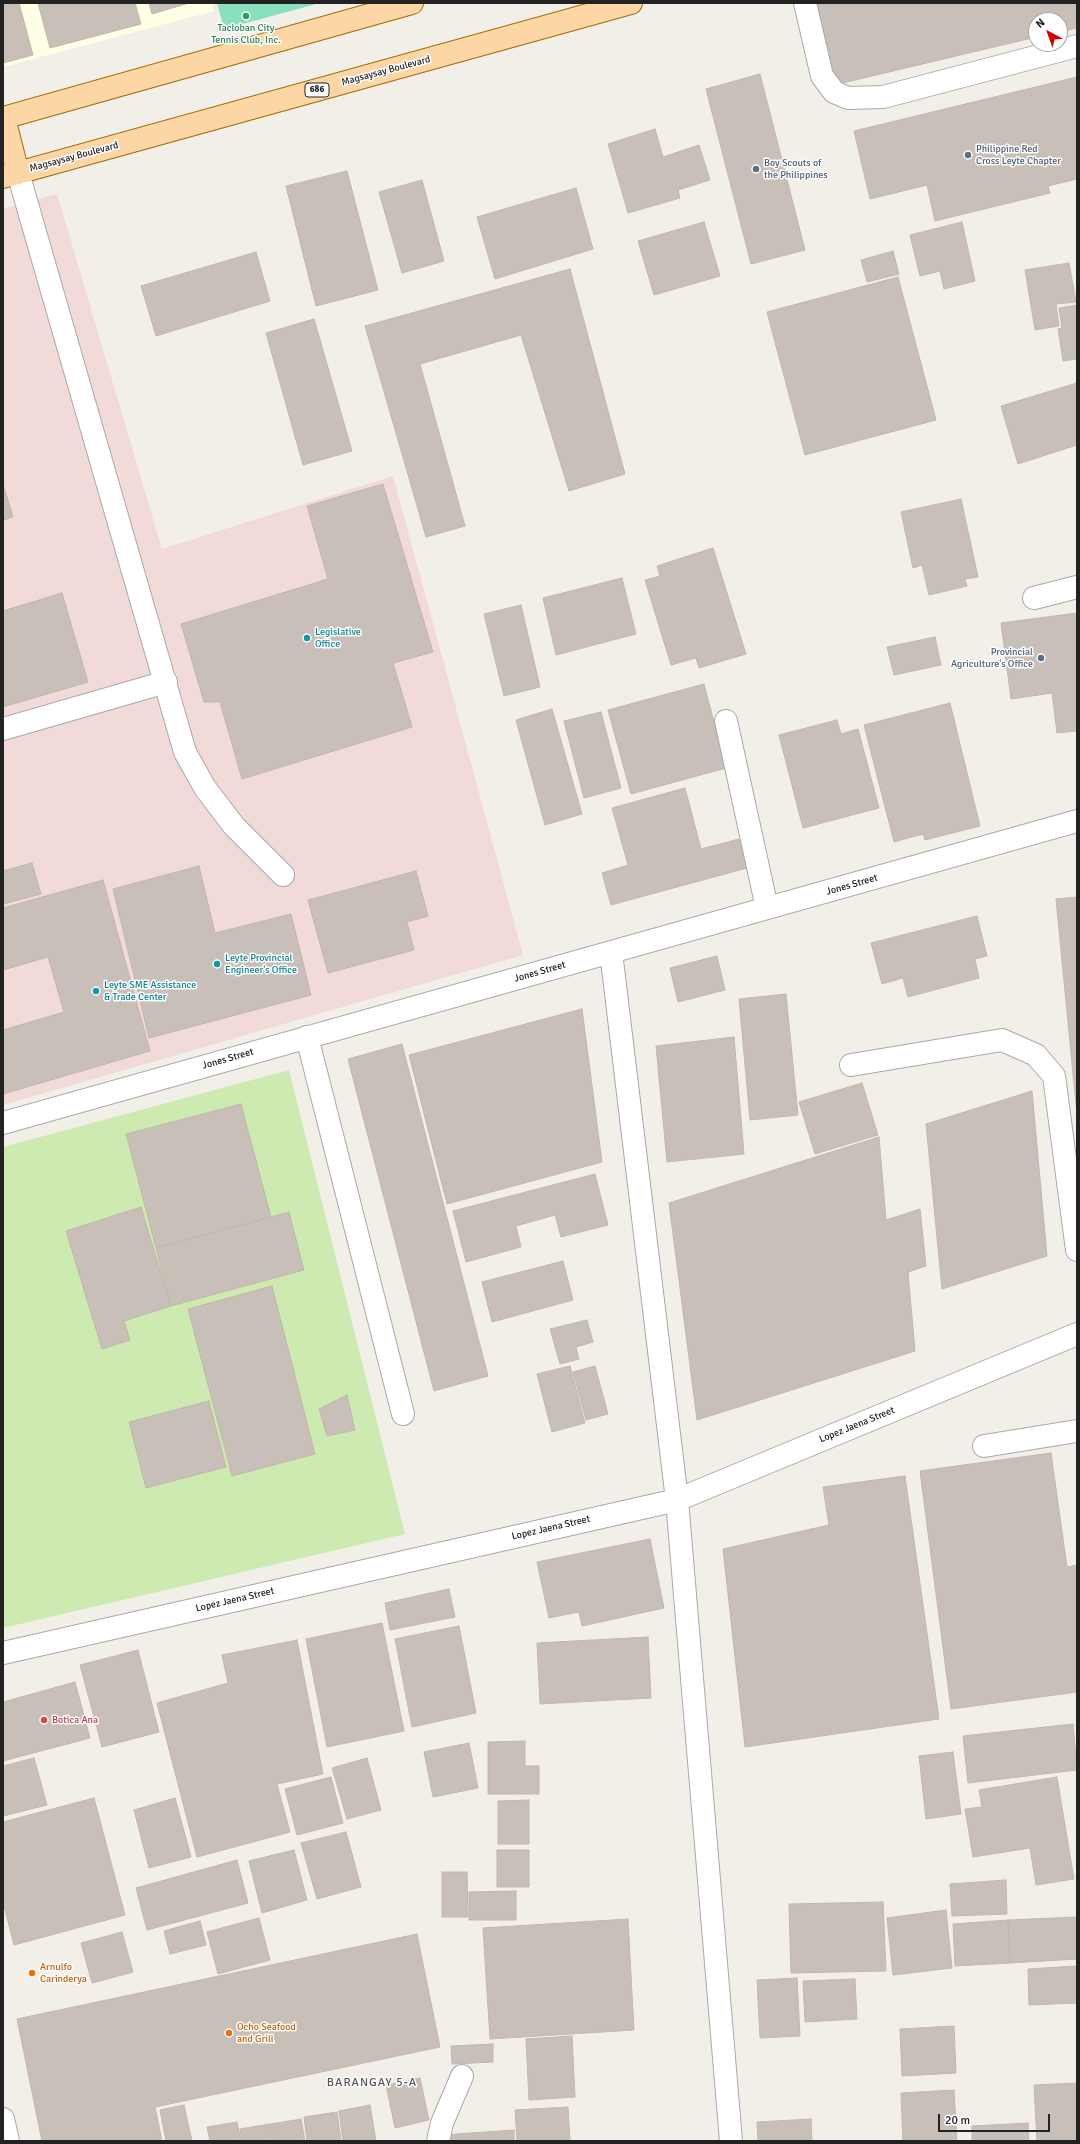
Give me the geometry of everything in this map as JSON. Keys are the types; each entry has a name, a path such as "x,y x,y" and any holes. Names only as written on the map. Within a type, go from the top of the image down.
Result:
{"main road":[{"path":"11,175 3,118 412,3"},
{"name":"Magsaysay Boulevard","path":"11,175 630,3"}],"street":[{"path":"805,3 822,76 834,92 848,98 883,97 1077,46"},
{"path":"11,175 166,682 185,752 204,788 234,826 283,875"},
{"path":"1034,598 1077,587"},
{"path":"3,729 166,682"},
{"path":"726,721 768,908"},
{"name":"Jones Street","path":"3,1123 1077,821"},
{"path":"611,952 677,1500 731,2141"},
{"path":"307,1037 402,1414"},
{"path":"852,1065 1002,1040 1036,1054 1054,1076 1077,1250"},
{"name":"Lopez Jaena Street","path":"3,1653 677,1500 1077,1334"},
{"path":"984,1446 1077,1431"},
{"path":"438,2141 442,2123 462,2076"},
{"path":"3,2119 8,2141"}],"shaded area":[{"path":"3,3 212,3 214,11 3,67"},
{"path":"57,194 162,549 393,476 523,955 3,1105 3,209"}],"green space":[{"name":"Tacloban City Tennis Club, Inc.","path":"217,3 320,3 224,29"},
{"path":"289,1070 405,1534 3,1628 3,1147"}],"building":[{"path":"3,3 19,3 33,55 3,63"},
{"path":"38,3 135,3 141,24 50,48"},
{"path":"149,3 189,3 152,14"},
{"path":"811,3 1077,3 1077,28 1068,30 1068,12 1028,12 1028,39 830,86"},
{"name":"Boy Scouts of the Philippines","path":"760,74 805,250 751,264 706,89"},
{"name":"Philippine Red Cross Leyte Chapter","path":"1077,77 1077,179 1048,186 1050,193 935,221 927,185 870,199 854,131"},
{"path":"655,129 663,157 699,145 710,180 678,190 680,198 628,213 608,144"},
{"path":"347,171 378,290 316,306 286,186"},
{"path":"422,180 444,261 402,273 379,192"},
{"path":"576,188 593,249 495,279 477,217"},
{"path":"704,222 720,276 654,295 638,241"},
{"path":"962,222 975,281 944,289 940,271 920,276 910,235"},
{"path":"893,251 899,274 867,282 861,260"},
{"path":"256,252 270,301 156,336 141,286"},
{"path":"1069,263 1076,302 1056,304 1059,326 1035,330 1025,270"},
{"path":"570,269 625,474 569,491 521,335 420,364 465,526 426,537 365,326"},
{"path":"898,277 936,420 805,455 767,312"},
{"path":"1077,305 1077,359 1063,361 1058,329 1062,328 1059,308"},
{"path":"314,319 352,451 303,465 266,333"},
{"path":"1077,383 1077,445 1018,464 1001,406"},
{"path":"3,484 13,517 3,520"},
{"name":"Legislative Office","path":"383,484 433,652 393,663 412,727 242,779 220,702 204,702 181,624 328,579 307,506"},
{"path":"961,499 978,577 965,579 967,586 929,595 922,565 913,568 901,512"},
{"path":"713,548 746,654 699,668 696,658 671,665 645,580 660,576 657,566"},
{"path":"622,578 636,634 556,655 543,598"},
{"path":"62,593 88,682 3,707 3,611"},
{"path":"521,605 540,687 504,696 484,614"},
{"name":"Provincial Agriculture's Office","path":"1077,613 1077,731 1057,733 1052,693 1011,699 1001,623"},
{"path":"935,637 941,665 894,675 887,647"},
{"path":"704,684 726,768 631,794 608,710"},
{"path":"950,703 980,826 925,840 923,834 894,842 864,725"},
{"path":"552,709 582,814 545,825 516,720"},
{"path":"601,712 621,788 584,798 564,721"},
{"path":"837,720 841,734 858,729 879,808 803,828 779,735"},
{"path":"685,788 701,849 739,839 747,868 611,905 602,873 628,865 612,808"},
{"path":"32,863 41,894 3,904 3,871"},
{"name":"Leyte Provincial Engineer's Office","path":"199,866 215,933 291,914 311,995 149,1038 113,889"},
{"path":"416,871 428,916 407,922 414,950 328,973 308,900"},
{"name":"Leyte SME Assistance & Trade Center","path":"103,880 150,1051 3,1094 3,1030 64,1012 48,957 3,970 3,908"},
{"path":"1077,897 1077,1073 1073,1074 1056,899"},
{"path":"977,916 987,956 975,959 979,978 908,997 903,978 882,984 871,943"},
{"path":"717,956 725,990 678,1002 670,968"},
{"path":"786,994 798,1115 750,1120 739,999"},
{"path":"582,1009 602,1162 447,1204 409,1055"},
{"path":"734,1037 744,1154 667,1162 656,1046"},
{"path":"402,1044 488,1376 434,1391 348,1059"},
{"path":"1077,1073 1077,1113 1073,1074"},
{"path":"862,1083 878,1135 815,1154 799,1102"},
{"path":"1032,1091 1047,1256 942,1289 926,1124"},
{"path":"241,1104 271,1217 156,1248 126,1134"},
{"path":"879,1137 886,1220 920,1209 926,1266 908,1272 915,1351 697,1420 669,1203"},
{"path":"595,1174 608,1225 561,1237 555,1215 516,1226 521,1247 466,1262 453,1211"},
{"path":"141,1207 171,1306 124,1321 130,1340 102,1349 66,1231"},
{"path":"289,1212 304,1270 171,1306 156,1248"},
{"path":"563,1261 573,1300 492,1322 482,1282"},
{"path":"272,1286 315,1454 232,1476 188,1309"},
{"path":"587,1320 593,1342 576,1347 579,1359 560,1364 550,1329"},
{"path":"570,1366 585,1423 552,1432 537,1374"},
{"path":"595,1366 608,1414 586,1420 573,1372"},
{"path":"347,1395 355,1430 327,1436 319,1409"},
{"path":"209,1401 226,1467 146,1488 129,1422"},
{"path":"1051,1453 1067,1567 1077,1565 1077,1692 951,1709 920,1471"},
{"path":"905,1476 939,1719 745,1747 723,1549 829,1525 823,1487"},
{"path":"650,1539 664,1608 582,1626 579,1612 549,1618 537,1562"},
{"path":"449,1589 455,1617 390,1630 385,1603"},
{"path":"382,1623 404,1731 327,1747 306,1639"},
{"path":"459,1626 476,1713 412,1727 395,1639"},
{"path":"648,1637 651,1698 540,1704 537,1643"},
{"path":"297,1640 323,1774 277,1784 290,1832 197,1857 157,1703 228,1683 222,1655"},
{"path":"138,1650 159,1732 102,1747 80,1665"},
{"name":"Botica Ana","path":"75,1682 90,1738 3,1761 3,1702"},
{"path":"1073,1724 1077,1770 968,1783 963,1736"},
{"path":"525,1741 525,1766 539,1766 539,1794 488,1794 488,1742"},
{"path":"469,1743 478,1788 433,1797 424,1752"},
{"path":"953,1752 961,1814 926,1819 919,1756"},
{"path":"34,1758 47,1805 3,1816 3,1766"},
{"path":"367,1758 381,1810 347,1819 332,1768"},
{"path":"331,1777 343,1823 297,1835 285,1789"},
{"path":"1057,1777 1074,1879 1036,1885 1030,1848 973,1857 965,1809 982,1807 979,1790"},
{"path":"94,1798 125,1915 14,1945 3,1902 3,1822"},
{"path":"175,1798 191,1857 149,1868 134,1810"},
{"path":"529,1800 529,1844 498,1844 498,1801"},
{"path":"346,1832 361,1887 317,1899 301,1843"},
{"path":"294,1850 307,1900 262,1913 249,1861"},
{"path":"497,1850 529,1850 529,1887 497,1887"},
{"path":"237,1860 248,1903 147,1930 136,1888"},
{"path":"442,1872 467,1872 468,1917 442,1917"},
{"path":"1006,1880 1007,1914 952,1916 950,1884"},
{"path":"516,1891 516,1920 469,1920 469,1892"},
{"path":"883,1902 886,1971 791,1973 789,1904"},
{"path":"946,1910 952,1968 893,1975 887,1918"},
{"path":"1077,1917 1077,1959 1010,1963 1008,1920"},
{"path":"259,1918 270,1960 218,1974 207,1932"},
{"path":"628,1919 634,2030 490,2039 483,1928"},
{"path":"1008,1920 1010,1963 955,1966 953,1924"},
{"path":"200,1921 206,1945 170,1954 164,1931"},
{"path":"122,1932 133,1972 92,1983 81,1943"},
{"name":"Ocho Seafood and Grill","path":"417,1934 440,2047 155,2107 162,2141 42,2141 17,2019"},
{"path":"1077,1966 1077,2003 1029,2005 1028,1969"},
{"path":"797,1978 800,2036 760,2038 757,1980"},
{"path":"855,1979 857,2019 805,2022 803,1981"},
{"path":"954,2026 956,2073 902,2076 900,2029"},
{"path":"572,2036 575,2097 529,2100 526,2039"},
{"path":"493,2044 493,2062 452,2064 451,2046"},
{"path":"420,2078 429,2120 395,2128 386,2085"},
{"path":"1077,2083 1077,2141 1037,2141 1034,2085"},
{"path":"954,2090 957,2141 903,2141 901,2093"},
{"path":"184,2105 192,2141 166,2141 160,2110"},
{"path":"370,2105 376,2141 343,2141 339,2111"},
{"path":"568,2107 570,2141 517,2141 515,2110"},
{"path":"337,2112 341,2141 307,2141 304,2117"},
{"path":"301,2119 305,2141 274,2141 271,2124"},
{"path":"811,2119 812,2141 758,2141 757,2122"},
{"path":"237,2122 241,2141 210,2141 207,2127"},
{"path":"1028,2123 1029,2141 972,2141 972,2126"},
{"path":"270,2124 273,2141 242,2141 240,2129"},
{"path":"514,2130 514,2141 442,2141 442,2135"}],"place":[{"name":"Tacloban City Tennis Club, Inc.","path":"246,16"},
{"name":"Philippine Red Cross Leyte Chapter","path":"968,155"},
{"name":"Boy Scouts of the Philippines","path":"756,169"},
{"name":"Legislative Office","path":"307,638"},
{"name":"Provincial Agriculture's Office","path":"1041,658"},
{"name":"Leyte Provincial Engineer's Office","path":"217,964"},
{"name":"Leyte SME Assistance & Trade Center","path":"96,991"},
{"name":"Botica Ana","path":"44,1720"},
{"name":"Arnulfo Carinderya","path":"32,1973"},
{"name":"Ocho Seafood and Grill","path":"229,2033"}],"district":[{"name":"BARANGAY 5-A","path":"372,2083"}]}
